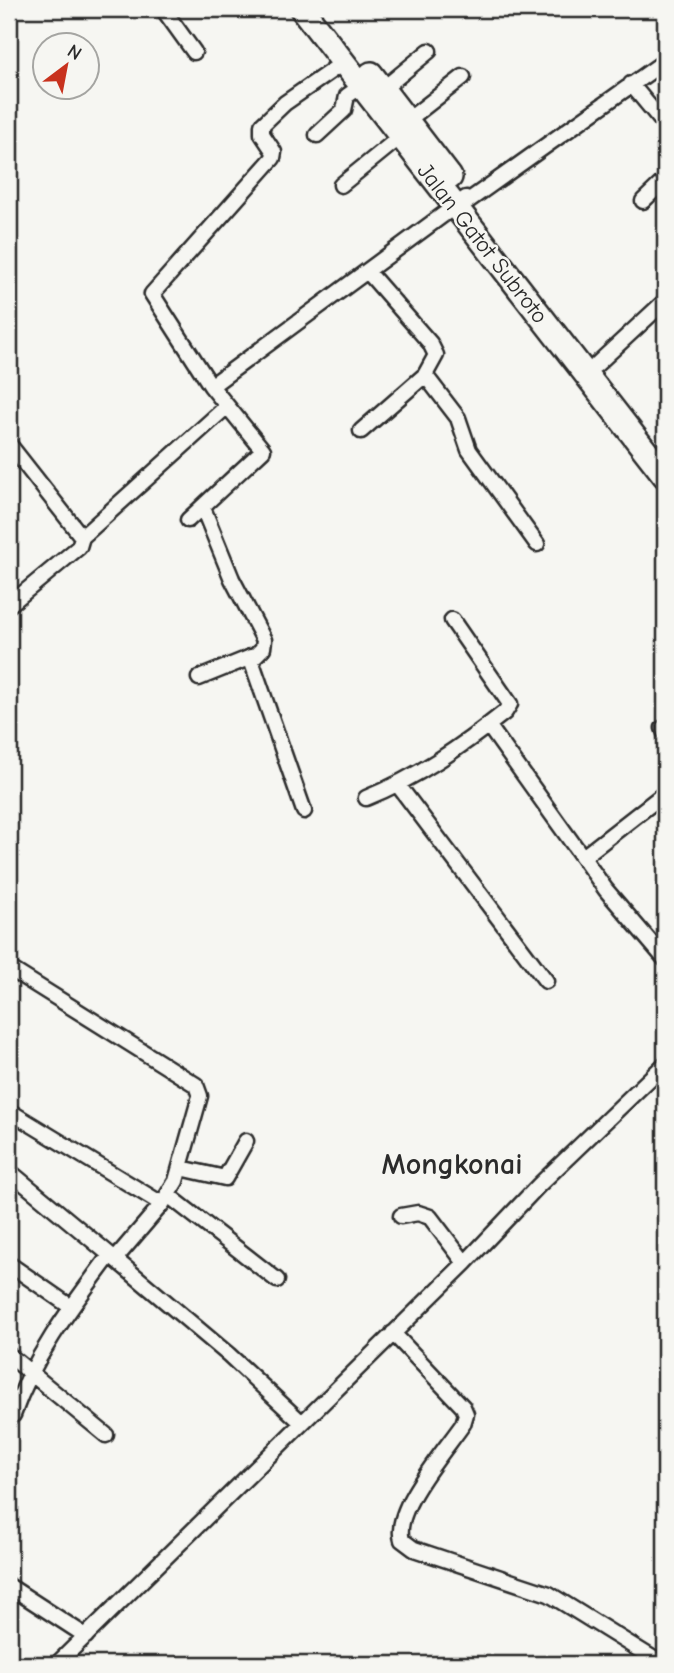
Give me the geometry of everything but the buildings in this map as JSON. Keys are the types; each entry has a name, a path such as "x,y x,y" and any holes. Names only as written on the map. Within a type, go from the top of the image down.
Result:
{"highway":[{"name":"Jalan Gatot Subroto","path":"302,9 344,62 372,87"},
{"name":"Jalan Gatot Subroto","path":"318,9 404,129 665,454"},
{"name":"Jalan Gatot Subroto","path":"463,202 665,476"}],"street":[{"path":"163,9 194,52"},
{"path":"317,135 344,110 347,96 372,87 429,51"},
{"path":"211,386 463,202 665,61"},
{"path":"188,520 263,450 262,445 225,408 152,295 273,158 273,148 262,134 267,120 285,103 344,62"},
{"path":"341,185 463,76"},
{"path":"631,84 665,125"},
{"path":"643,201 665,180"},
{"path":"361,431 425,375 433,363 434,348 368,272"},
{"path":"596,365 664,302"},
{"path":"425,375 458,418 468,450 537,544"},
{"path":"9,605 79,547 82,537 225,408"},
{"path":"9,444 82,537"},
{"path":"199,678 250,657 263,648 264,640 232,579 203,508"},
{"path":"366,798 398,785 446,757 505,712 510,704 508,696 452,620"},
{"path":"250,657 304,811"},
{"path":"488,725 606,890 665,959"},
{"path":"398,785 546,981"},
{"path":"583,857 665,793"},
{"path":"9,968 196,1085 200,1096 181,1155 181,1168 165,1199 71,1307 30,1370 13,1415"},
{"path":"62,1660 465,1263 539,1185 665,1064"},
{"path":"9,1111 165,1199 277,1280"},
{"path":"181,1168 225,1178 246,1141"},
{"path":"9,1171 229,1355 302,1423"},
{"path":"401,1216 418,1213 430,1217 465,1263"},
{"path":"9,1264 71,1307"},
{"path":"393,1332 463,1407 466,1414 463,1424 410,1501 401,1520 402,1540 414,1549 550,1594 662,1664"},
{"path":"9,1355 106,1435"},
{"path":"9,1586 86,1636"}],"district":[{"name":"Mongkonai","path":"452,1164"}]}
